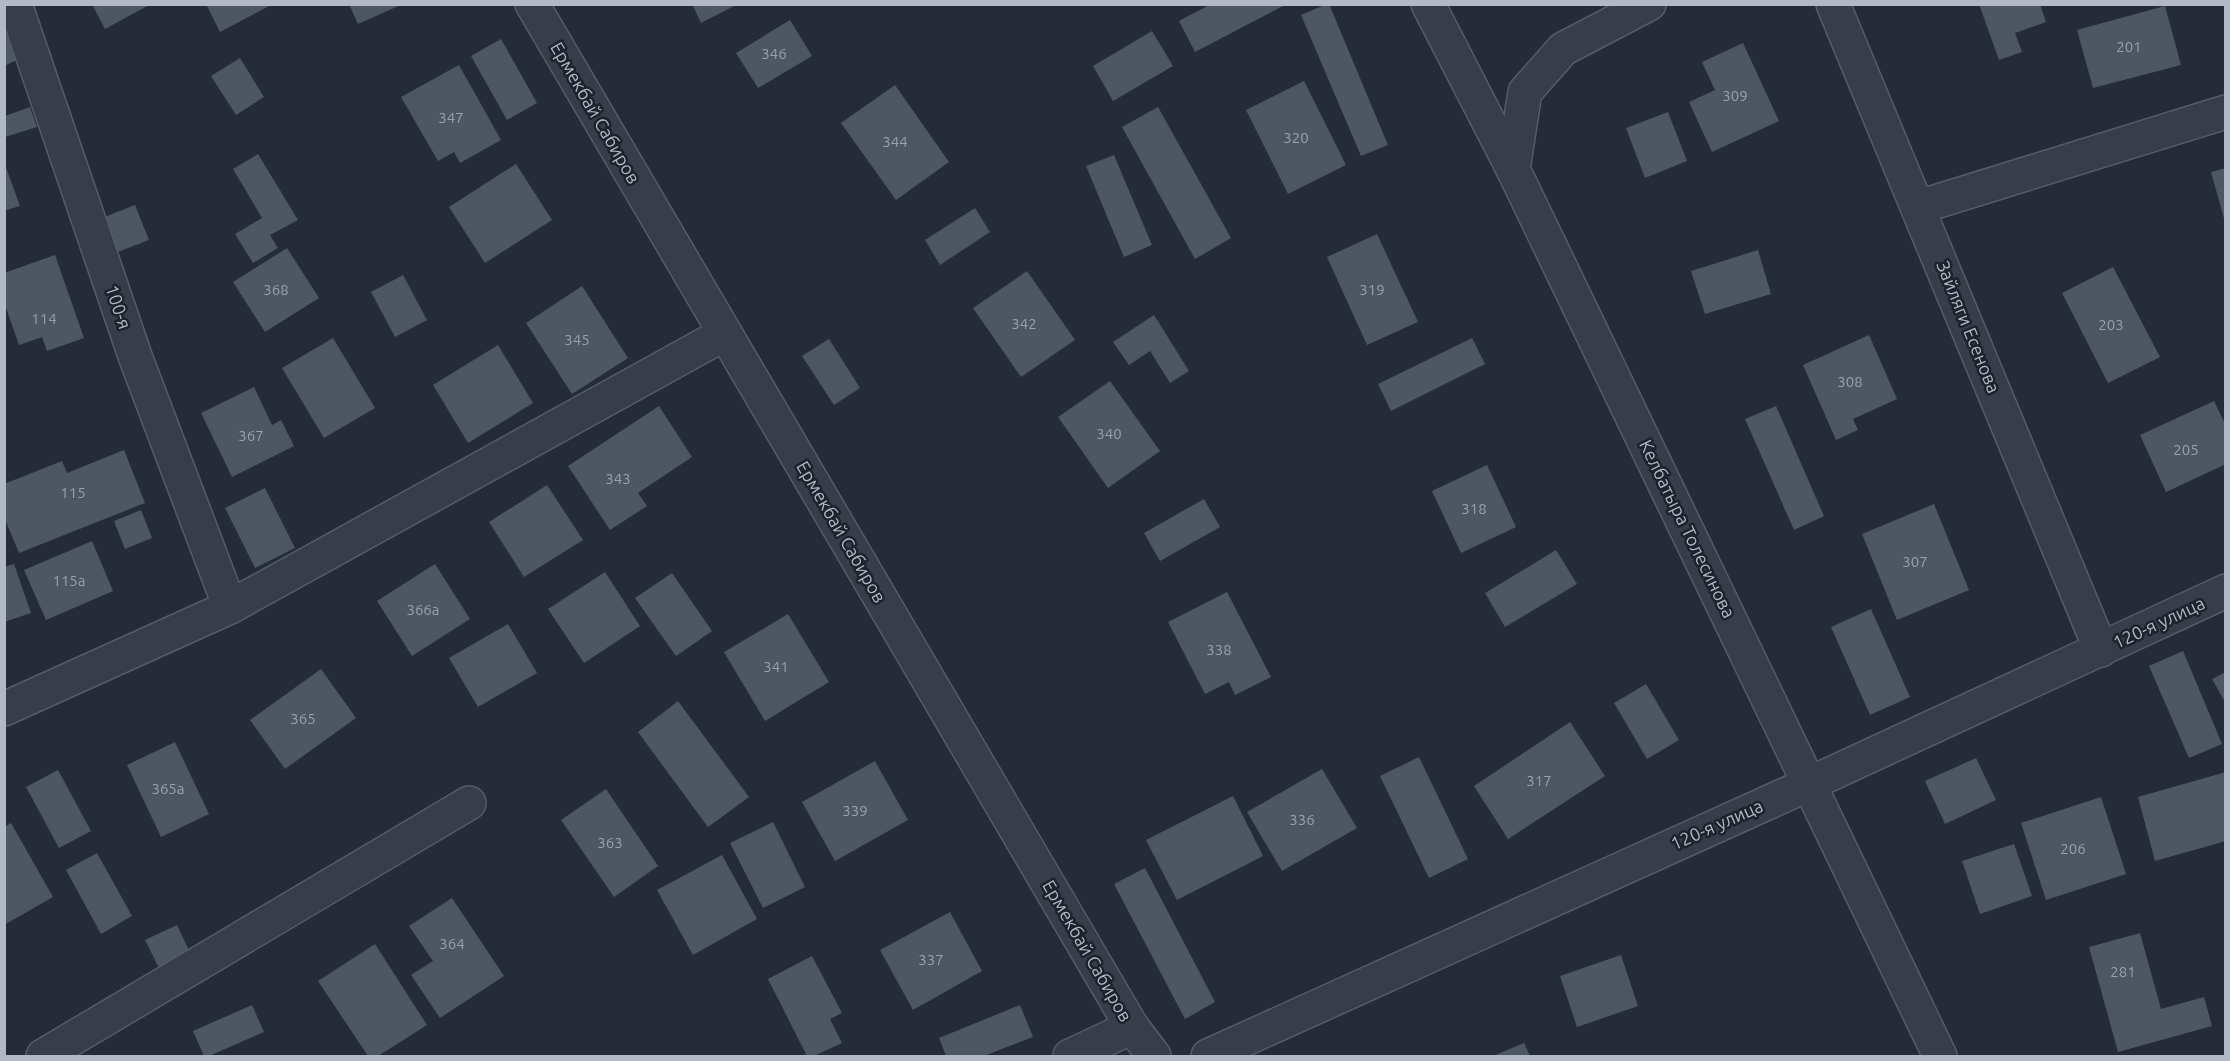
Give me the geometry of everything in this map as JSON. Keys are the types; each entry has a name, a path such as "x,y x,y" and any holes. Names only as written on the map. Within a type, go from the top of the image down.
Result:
{"street":[{"name":"100-я","path":"15,4 135,356 230,607"},
{"name":"Ермекбай Сабиров","path":"532,4 1132,1027 1154,1056"},
{"name":"Келбатыра Толесинова","path":"1428,4 1513,169 1940,1056"},
{"path":"1513,169 1525,92 1563,49 1649,4"},
{"name":"Зайляги Есенова","path":"1833,4 2101,650"},
{"path":"1919,207 2226,112"},
{"path":"4,709 230,607 724,334"},
{"name":"120-я улица","path":"1208,1056 1809,784 2226,591"},
{"path":"43,1056 469,803"},
{"path":"1070,1056 1132,1027"}],"building":[{"path":"92,4 151,4 105,29"},
{"path":"206,4 273,4 220,32"},
{"path":"349,4 403,4 358,24"},
{"path":"692,4 738,4 701,23"},
{"path":"1211,4 1282,4 1283,6 1195,52 1179,21"},
{"path":"1329,4 1388,145 1361,156 1301,15"},
{"path":"1979,4 2040,4 2046,22 2015,33 2022,52 1999,60"},
{"path":"2165,6 2181,65 2093,88 2077,30"},
{"path":"790,20 812,56 758,88 736,53"},
{"path":"4,29 17,60 4,66"},
{"path":"1152,31 1173,66 1113,101 1093,66"},
{"path":"501,39 537,103 507,120 471,56"},
{"path":"1743,43 1779,121 1712,152 1689,102 1715,90 1702,62"},
{"path":"240,58 264,97 236,115 211,76"},
{"path":"459,65 501,140 460,163 454,152 438,161 401,97"},
{"path":"1304,81 1346,165 1288,194 1246,110"},
{"path":"895,85 949,162 896,200 841,123"},
{"path":"30,107 37,127 5,137 5,116"},
{"path":"1158,107 1231,238 1195,259 1122,127"},
{"path":"1668,112 1687,161 1645,178 1626,128"},
{"path":"258,154 298,220 270,235 278,248 253,263 235,234 262,218 233,169"},
{"path":"1114,155 1152,245 1124,257 1086,166"},
{"path":"4,162 20,206 4,211"},
{"path":"516,164 552,220 485,263 449,207"},
{"path":"2226,168 2226,222 2225,222 2211,172"},
{"path":"135,205 149,240 115,253 102,218"},
{"path":"975,208 990,232 940,265 925,240"},
{"path":"1377,234 1418,322 1367,345 1327,257"},
{"path":"287,248 319,298 265,332 233,282"},
{"path":"1758,250 1771,294 1705,314 1691,271"},
{"path":"55,255 84,338 47,351 42,337 19,345 4,302 4,273"},
{"path":"2113,267 2160,357 2108,383 2062,293"},
{"path":"1027,271 1075,340 1021,377 973,308"},
{"path":"403,275 427,320 395,337 371,292"},
{"path":"582,286 628,358 572,394 526,323"},
{"path":"1154,315 1189,371 1170,383 1150,351 1129,365 1113,342"},
{"path":"1869,335 1897,399 1853,419 1858,430 1836,440 1803,365"},
{"path":"333,338 375,408 324,438 282,368"},
{"path":"1472,338 1485,364 1391,411 1378,384"},
{"path":"829,339 860,388 834,405 802,356"},
{"path":"498,345 533,403 468,443 433,385"},
{"path":"1110,381 1160,451 1108,488 1058,417"},
{"path":"254,387 272,425 281,420 294,446 232,477 201,413"},
{"path":"2214,401 2226,426 2226,464 2166,492 2140,435"},
{"path":"659,406 692,457 638,493 647,506 610,530 568,466"},
{"path":"1776,406 1824,516 1794,530 1745,419"},
{"path":"124,450 145,503 19,553 4,517 4,484 62,461 67,473"},
{"path":"1487,465 1516,527 1461,553 1432,491"},
{"path":"547,485 583,540 524,577 489,522"},
{"path":"265,488 295,548 255,568 225,508"},
{"path":"1204,499 1220,527 1160,561 1144,533"},
{"path":"1934,504 1969,590 1897,620 1862,534"},
{"path":"141,510 152,538 125,549 114,521"},
{"path":"92,541 113,591 46,620 24,570"},
{"path":"1556,550 1577,584 1505,627 1485,593"},
{"path":"14,564 31,613 4,622 4,567"},
{"path":"435,564 470,619 412,656 377,601"},
{"path":"605,572 640,626 584,663 548,609"},
{"path":"672,573 712,631 676,656 635,598"},
{"path":"1227,592 1271,677 1235,695 1229,682 1205,694 1168,622"},
{"path":"1871,609 1910,697 1870,715 1831,627"},
{"path":"788,614 829,682 765,721 724,652"},
{"path":"508,624 537,673 478,707 449,658"},
{"path":"2183,651 2222,744 2189,758 2149,666"},
{"path":"321,669 356,718 285,769 250,720"},
{"path":"2226,672 2226,704 2212,679"},
{"path":"1646,684 1679,740 1647,759 1614,703"},
{"path":"678,701 749,797 708,827 638,732"},
{"path":"1570,722 1605,776 1508,839 1474,786"},
{"path":"175,742 209,814 161,837 127,765"},
{"path":"1419,757 1468,859 1429,878 1380,776"},
{"path":"1976,758 1996,800 1945,824 1925,781"},
{"path":"875,761 908,820 835,861 802,802"},
{"path":"1322,769 1357,828 1282,871 1247,812"},
{"path":"58,770 91,831 59,848 26,787"},
{"path":"2226,772 2226,841 2155,861 2138,797"},
{"path":"606,789 658,866 614,897 561,820"},
{"path":"1233,796 1263,856 1177,900 1146,840"},
{"path":"2101,797 2126,874 2046,900 2021,823"},
{"path":"773,822 805,887 763,908 730,843"},
{"path":"11,823 53,897 4,925 4,827"},
{"path":"2014,844 2032,896 1980,914 1962,861"},
{"path":"97,853 132,916 101,934 66,870"},
{"path":"722,855 757,919 693,955 657,890"},
{"path":"1145,868 1215,1002 1185,1019 1114,884"},
{"path":"452,898 504,976 440,1018 411,975 433,961 409,926"},
{"path":"950,912 982,971 913,1010 880,950"},
{"path":"177,925 195,963 164,978 145,940"},
{"path":"2140,933 2161,1009 2204,997 2212,1026 2118,1052 2089,947"},
{"path":"375,944 427,1025 378,1056 368,1056 318,981"},
{"path":"1621,955 1638,1006 1577,1027 1560,976"},
{"path":"812,956 842,1013 830,1019 842,1043 814,1056 807,1056 768,979"},
{"path":"252,1005 264,1032 209,1056 204,1056 193,1031"},
{"path":"1020,1005 1033,1037 984,1056 946,1056 939,1038"},
{"path":"1524,1043 1530,1056 1493,1056"}]}
